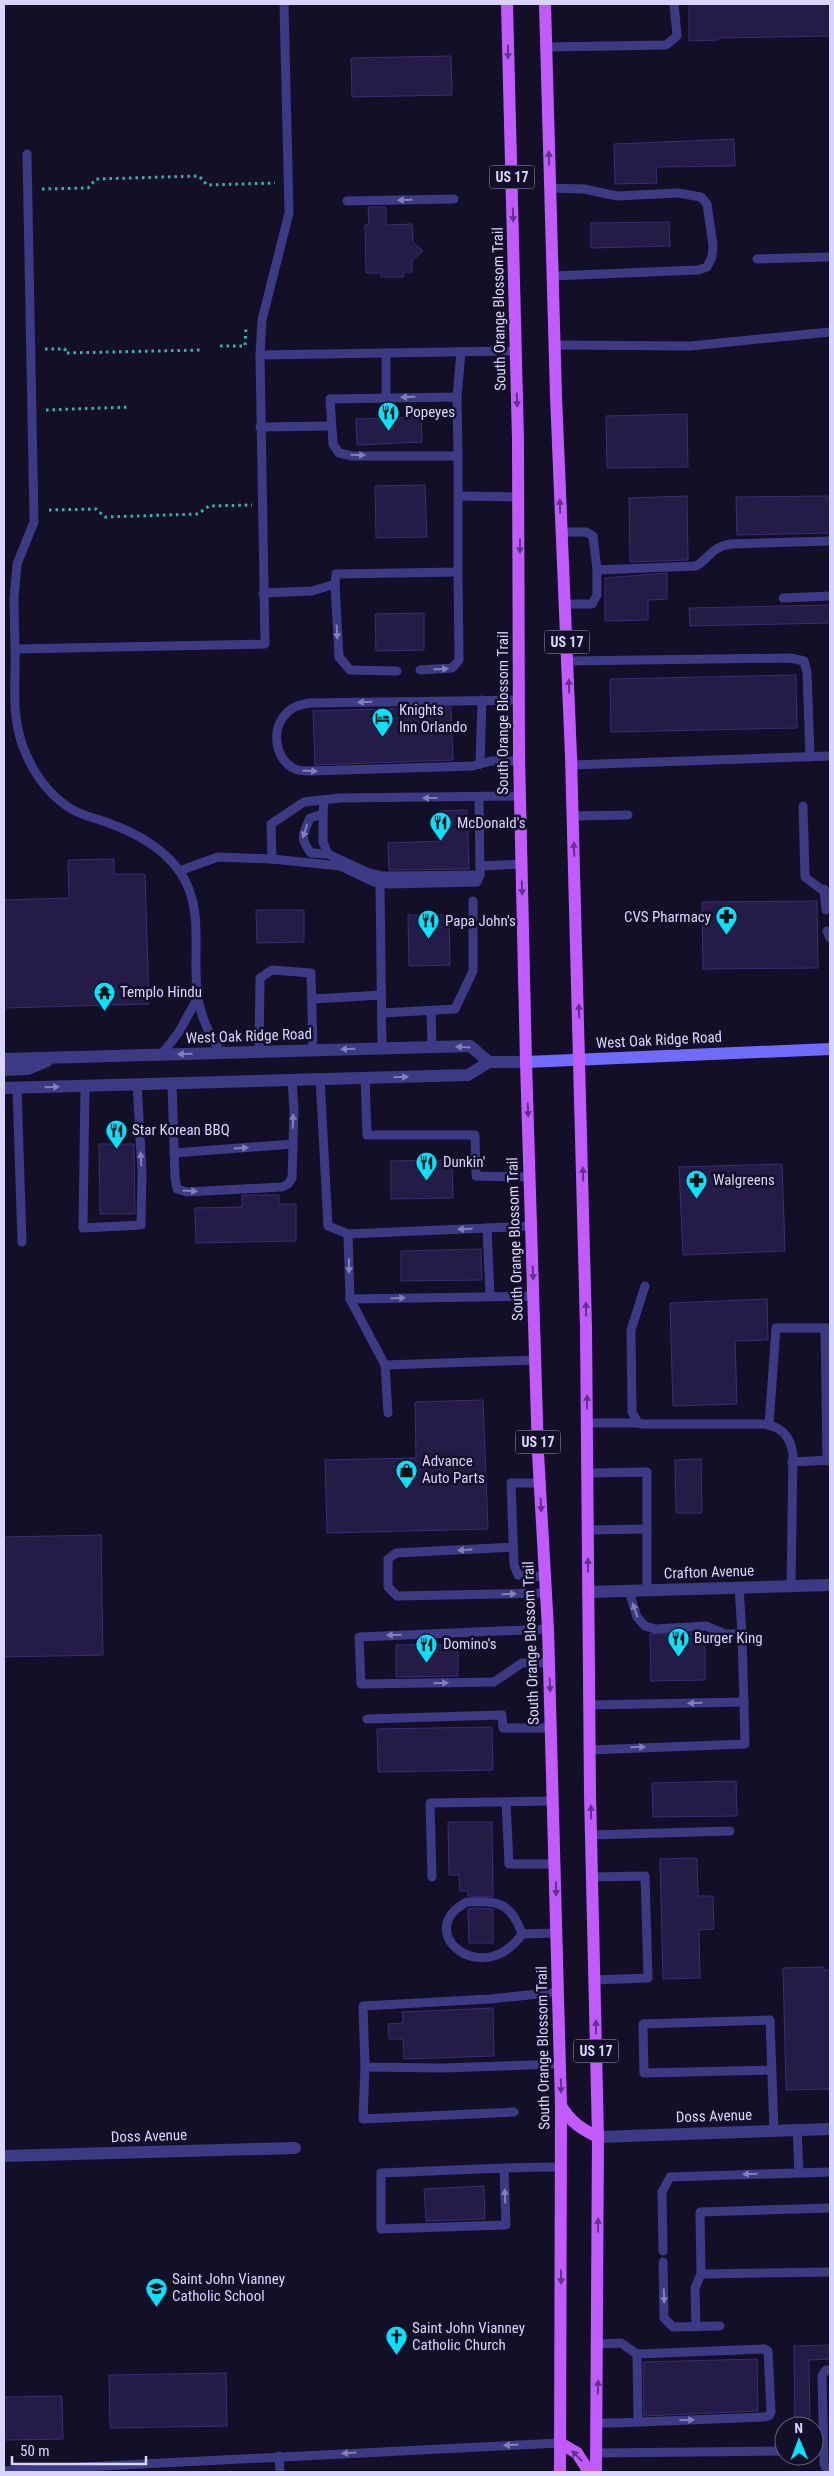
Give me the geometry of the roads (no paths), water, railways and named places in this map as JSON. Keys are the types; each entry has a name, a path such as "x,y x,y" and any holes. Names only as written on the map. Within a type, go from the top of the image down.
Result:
{"main road":[{"name":"South Orange Blossom Trail","path":"507,4 519,497 519,761 526,1062 535,1360 548,1629 561,2106 560,2472"},
{"name":"US 17","path":"545,4 580,1060 587,1423 591,1835 598,2137 596,2472"},
{"name":"West Oak Ridge Road","path":"526,1062 830,1049"},
{"path":"561,2106 569,2119 580,2128 598,2137"},
{"path":"560,2444 577,2453 589,2472"}],"street":[{"name":"West Oak Ridge Road","path":"4,1059 470,1046 489,1062 526,1062"},
{"path":"4,1070 28,1069 54,1058"},
{"path":"4,1088 468,1075 489,1062"},
{"name":"Crafton Avenue","path":"588,1592 830,1585"},
{"name":"Doss Avenue","path":"598,2137 830,2129"},
{"name":"Doss Avenue","path":"4,2156 295,2148"}],"lane":[{"path":"16,649 265,644 260,355 262,320 289,213 284,4"},
{"path":"546,47 666,45 677,36 674,4"},
{"path":"27,154 34,522 17,564 14,598 16,717 23,748 38,775 54,796 77,812 119,827 154,845 179,871 186,883 196,913 198,997 207,1031 221,1053"},
{"path":"550,188 584,190 617,196 678,193 701,197 707,204 713,246 712,257 706,266 698,270 553,276"},
{"path":"347,201 454,199"},
{"path":"756,259 830,257"},
{"path":"555,344 690,346 830,332"},
{"path":"260,355 516,351"},
{"path":"420,670 452,668 459,660 457,397 461,352"},
{"path":"386,353 386,398"},
{"path":"457,397 330,399 330,426 333,444 339,453 352,456 458,456"},
{"path":"260,427 330,426"},
{"path":"458,496 519,497"},
{"path":"561,532 586,532 593,536 597,570 597,595 592,604 565,604"},
{"path":"597,570 696,566 705,560 710,552 720,546 830,540"},
{"path":"397,671 350,670 339,657 336,574 458,572"},
{"path":"263,593 312,591 335,584"},
{"path":"783,598 830,596"},
{"path":"568,661 703,658 791,658 804,661 810,757"},
{"path":"480,764 482,700"},
{"path":"519,700 309,703 293,707 283,716 278,727 276,740 280,754 288,763 295,769 310,771 473,766 491,761 519,761"},
{"path":"571,765 830,756"},
{"path":"272,859 271,824 304,802 520,796"},
{"path":"179,871 218,857 272,859 340,866 380,883 477,882 480,880 479,798"},
{"path":"324,800 323,842 328,854"},
{"path":"803,806 805,877 827,893 826,910"},
{"path":"323,814 310,818 302,837 311,853 328,854 369,873 382,876 480,870 522,864"},
{"path":"573,816 628,816"},
{"path":"380,883 382,1048"},
{"path":"382,1013 456,1008 473,971 473,901"},
{"path":"259,1052 260,978 272,970 311,973 313,1050"},
{"path":"312,999 382,995"},
{"path":"161,1055 179,1032 198,997"},
{"path":"431,1011 432,1047"},
{"path":"320,1078 328,1226 348,1234 531,1226"},
{"path":"365,1078 367,1135 475,1135 476,1176 530,1177"},
{"path":"172,1084 177,1189 187,1192 282,1187 288,1184 292,1178 292,1079"},
{"path":"85,1086 83,1228 142,1225 142,1172 137,1084"},
{"path":"17,1088 22,1242"},
{"path":"174,1153 292,1144"},
{"path":"487,1228 490,1296"},
{"path":"348,1234 350,1299 386,1365 388,1413"},
{"path":"638,1423 632,1412 631,1330 645,1286"},
{"path":"350,1299 533,1296"},
{"path":"769,1425 776,1328 828,1328 828,1461 792,1462"},
{"path":"386,1365 535,1360"},
{"path":"587,1423 777,1426 786,1434 791,1444 791,1586"},
{"path":"587,1472 647,1472 647,1591"},
{"path":"540,1482 511,1483 514,1565 518,1574 545,1577"},
{"path":"587,1530 647,1529"},
{"path":"514,1547 396,1553 388,1559 388,1587 397,1596 546,1593"},
{"path":"590,1750 745,1744 739,1588"},
{"path":"629,1591 637,1617 645,1626 655,1628 706,1626 725,1634 742,1634"},
{"path":"548,1629 359,1637 361,1684 494,1682 522,1663 549,1663"},
{"path":"589,1705 744,1702"},
{"path":"367,1719 502,1715 503,1728 551,1728"},
{"path":"432,1877 430,1803 553,1801"},
{"path":"506,1802 508,1864 555,1864"},
{"path":"591,1835 730,1831"},
{"path":"592,1877 645,1876 648,1978 594,1980"},
{"path":"467,1902 499,1903 511,1912 522,1934 515,1945 504,1952 490,1958 470,1957 453,1945 448,1938 446,1926 454,1909 467,1902"},
{"path":"522,1934 557,1933"},
{"path":"514,2112 363,2119 365,2067 363,2006 490,1999 558,1992"},
{"path":"772,2070 644,2073 643,2024 770,2020 772,2070 774,2131"},
{"path":"365,2067 442,2068 560,2064"},
{"path":"797,2130 798,2173"},
{"path":"504,2168 506,2224 381,2229 381,2173 504,2168 561,2167"},
{"path":"663,2251 662,2192 670,2177 830,2172"},
{"path":"696,2327 695,2288 701,2274 700,2212 830,2208"},
{"path":"663,2262 664,2318 673,2327 720,2326"},
{"path":"701,2274 830,2272"},
{"path":"597,2423 765,2417 771,2412 770,2354 765,2349 637,2354 621,2343 598,2344"},
{"path":"637,2354 638,2422"},
{"path":"820,2416 822,2376 826,2370 830,2370"},
{"path":"4,2470 560,2444"},
{"path":"597,2454 774,2451"},
{"path":"279,2456 280,2472"}],"place":[{"name":"Popeyes","path":"389,431"},
{"name":"Knights Inn Orlando","path":"383,738"},
{"name":"McDonald's","path":"441,842"},
{"name":"CVS Pharmacy","path":"727,936"},
{"name":"Papa John's","path":"429,940"},
{"name":"Templo Hindu","path":"104,1011"},
{"name":"Star Korean BBQ","path":"116,1149"},
{"name":"Dunkin'","path":"427,1181"},
{"name":"Walgreens","path":"697,1199"},
{"name":"Advance Auto Parts","path":"406,1489"},
{"name":"Burger King","path":"678,1657"},
{"name":"Domino's","path":"427,1663"},
{"name":"Saint John Vianney Catholic School","path":"156,2307"},
{"name":"Saint John Vianney Catholic Church","path":"396,2356"}]}
